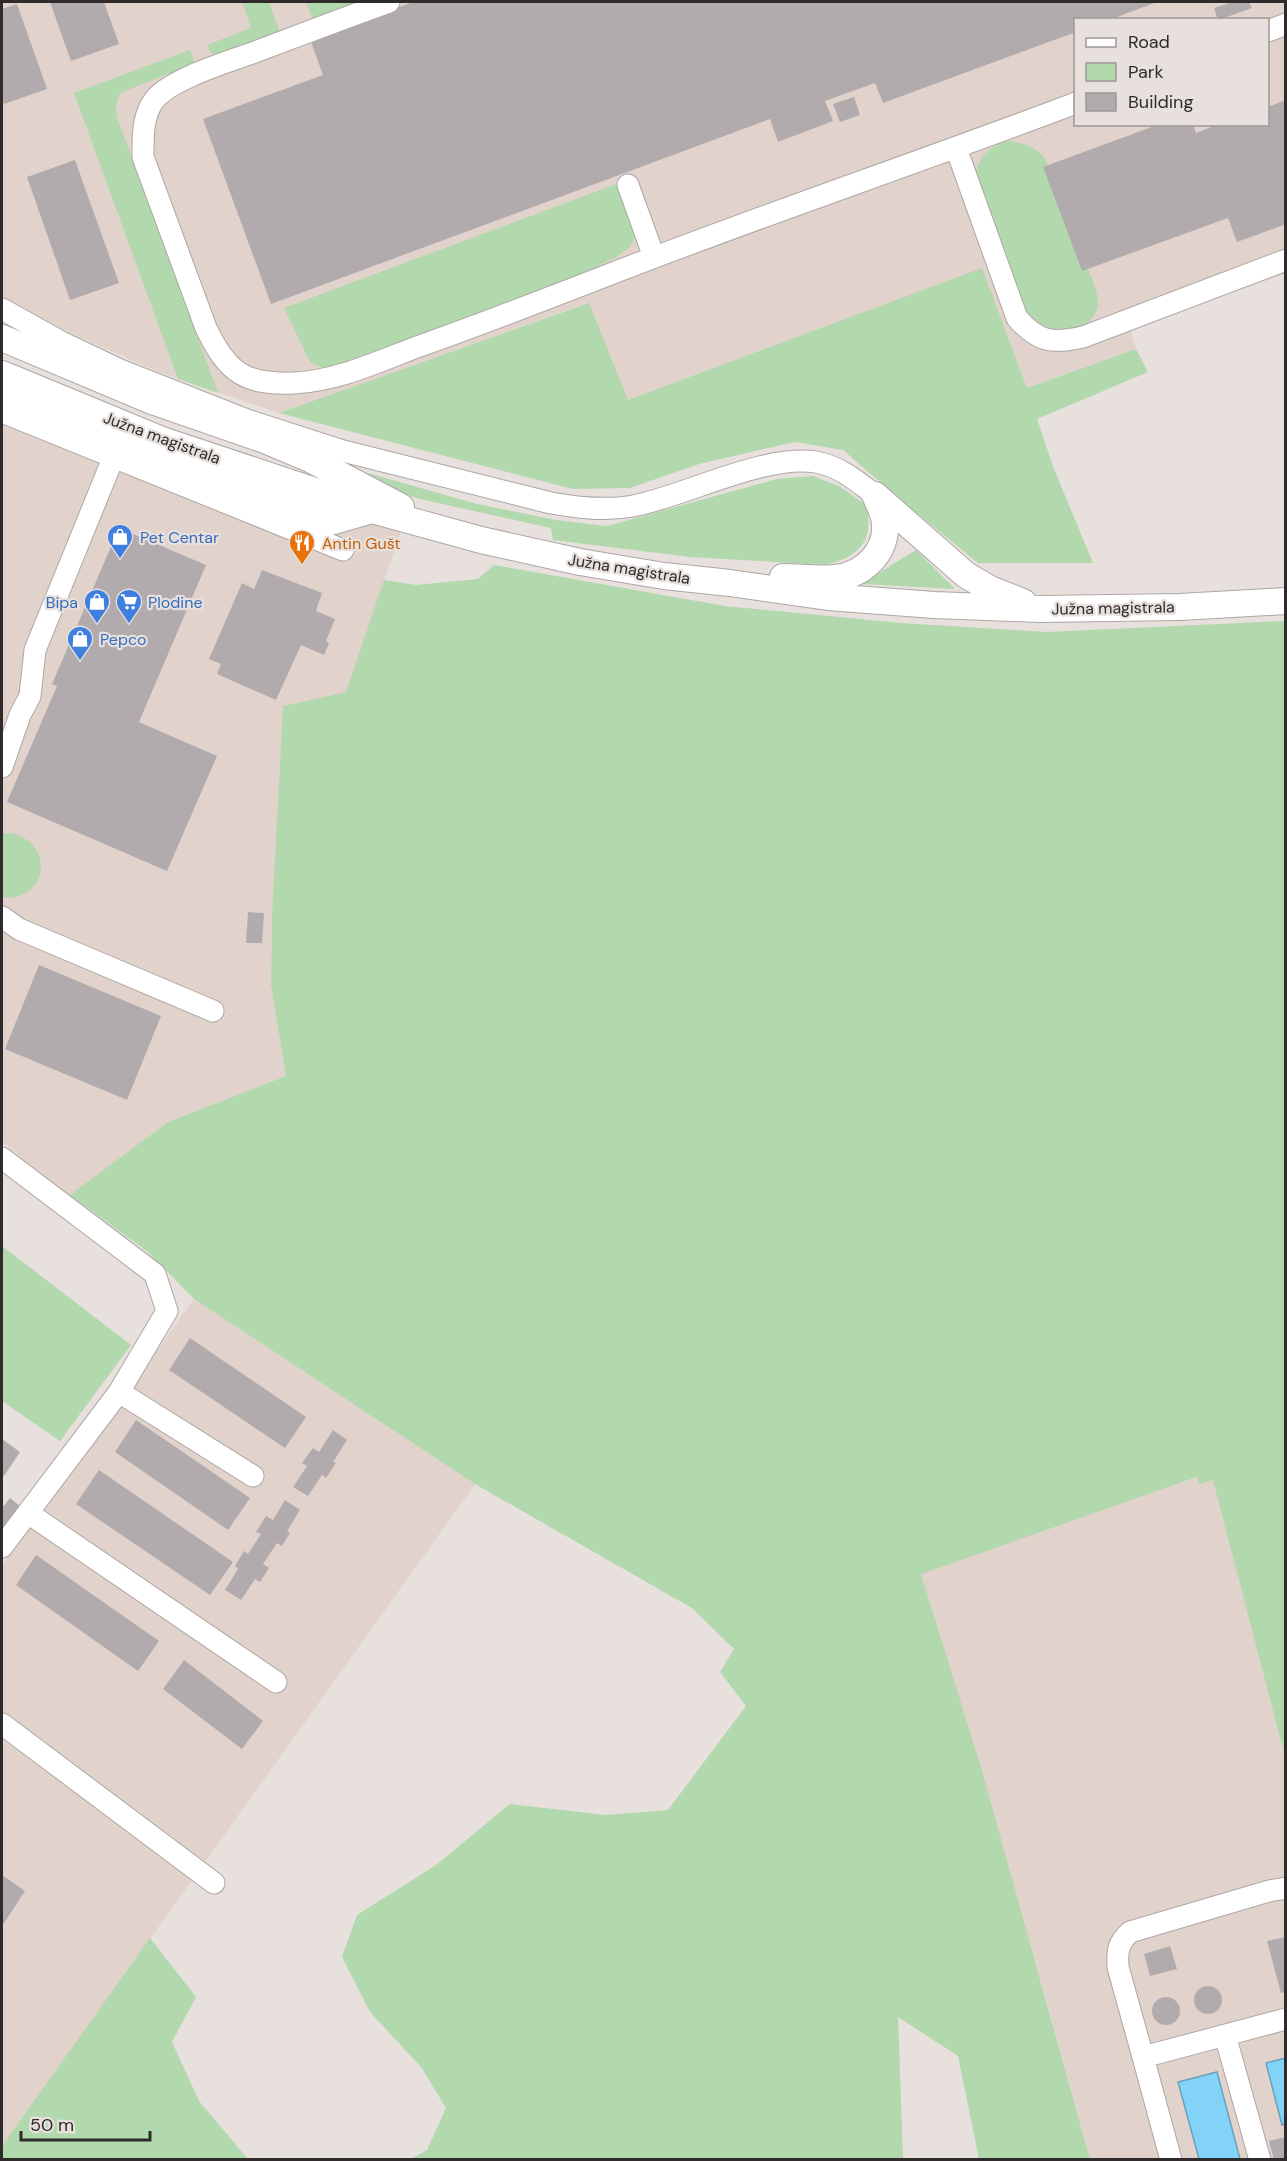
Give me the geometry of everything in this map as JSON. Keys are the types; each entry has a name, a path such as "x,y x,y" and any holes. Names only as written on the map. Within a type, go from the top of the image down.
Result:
{"main road":[{"path":"2,338 152,401 310,459 430,521 467,536"},
{"name":"Južna magistrala","path":"2,374 162,440 372,510 467,536 580,562 664,576 828,597 934,605 1040,609 1180,608 1286,601"},
{"path":"2,397 219,482 330,522 372,510"},
{"path":"730,583 769,576 835,578 856,572 869,564 879,553 883,539 884,519 875,495"},
{"path":"875,495 966,575 990,589 1040,609"}],"street":[{"path":"389,2 171,86 155,100 147,116 143,134 144,157 206,328 218,353 233,369 254,380 292,383 332,378 654,257 1074,104"},
{"path":"1269,31 1286,24"},
{"path":"957,148 1017,318 1027,329 1040,337 1062,342 1083,337 1286,260"},
{"path":"628,185 654,257"},
{"path":"2,309 61,342 120,370 247,420 343,451 551,503 593,509 635,506 762,468 803,462 815,462 834,467 875,495"},
{"path":"2,412 343,550"},
{"path":"2,767 11,712 30,696 35,650 114,456"},
{"path":"2,917 19,929 213,1011"},
{"path":"2,1158 155,1275 167,1311 119,1392 2,1547"},
{"path":"119,1392 253,1476"},
{"path":"28,1513 276,1682"},
{"path":"2,1724 214,1883"},
{"path":"1171,2160 1118,1967 1119,1941 1130,1932 1286,1888"},
{"path":"1143,2057 1286,2019"},
{"path":"1225,2035 1260,2160"}],"shaded area":[{"path":"2,2 1285,2 1285,274 1130,329 1136,349 1027,388 982,269 628,400 588,303 279,413 159,372 36,318 2,298"},
{"path":"2,387 402,528 346,692 283,706 272,914 271,986 286,1076 168,1122 70,1195 2,1142"},
{"path":"194,1299 475,1484 2,2146 2,1565"},
{"path":"1198,1477 1214,1480 1285,1757 1285,2159 1090,2159 1045,1995 921,1573"}],"green space":[{"path":"242,2 269,2 280,33 217,55 210,52 207,45 251,28"},
{"path":"306,2 364,2 313,21"},
{"path":"190,50 195,63 120,93 116,105 117,117 218,393 178,379 74,93"},
{"path":"1009,141 1032,147 1045,159 1048,165 1044,167 1082,271 1088,269 1098,301 1097,310 1087,324 1079,328 1061,333 1044,330 1030,319 1024,310 976,175 977,168 986,152"},
{"path":"619,183 633,221 635,238 629,248 616,257 560,286 333,368 323,368 310,362 284,308"},
{"path":"982,268 1027,388 1136,349 1148,372 1037,419 1054,469 1093,563 978,563 843,450 795,442 699,464 630,488 573,489 279,413 589,303 628,400"},
{"path":"315,458 477,504 556,520 607,526 777,479 813,476 839,486 866,505 868,528 862,545 856,552 826,565 690,557 553,540 551,528 420,499 347,476"},
{"path":"916,550 955,589 861,584"},
{"path":"494,565 725,606 901,623 1047,632 1285,621 1285,1757 1213,1480 1199,1484 1197,1477 921,1574 982,1771 1090,2159 979,2159 958,2056 898,2017 903,2159 411,2159 427,2150 446,2108 422,2068 370,2012 342,1957 357,1915 436,1865 510,1804 605,1815 668,1810 746,1706 720,1672 734,1649 692,1608 475,1484 194,1299 148,1252 70,1195 168,1122 286,1076 271,986 272,914 283,706 346,692 384,580 416,585 478,579"},
{"path":"11,833 26,839 35,848 40,860 41,871 37,882 29,891 17,896 2,897 2,834"},
{"path":"2,1246 131,1345 60,1441 2,1401"},
{"path":"150,1938 196,1997 172,2042 199,2101 247,2158 258,2159 2,2159 2,2146"}],"water":[{"path":"1285,2058 1286,2124 1282,2125 1266,2063"},
{"path":"1217,2072 1240,2159 1199,2159 1178,2082"}],"building":[{"path":"50,2 104,2 119,44 71,61"},
{"path":"413,2 1157,2 1114,18 1074,18 1074,33 883,103 875,83 825,101 833,121 778,142 770,119 271,304 203,119 323,75 310,39"},
{"path":"1232,2 1249,2 1252,8 1217,18 1214,8"},
{"path":"17,4 47,89 4,104 2,96 2,9"},
{"path":"854,97 860,115 840,122 833,104"},
{"path":"1286,100 1286,224 1237,242 1228,218 1082,271 1043,167 1155,126 1194,126 1196,133 1214,126 1269,126 1269,107"},
{"path":"75,160 119,283 70,300 27,177"},
{"path":"119,528 206,565 139,722 217,756 167,871 7,802 57,686 52,684"},
{"path":"262,570 322,593 316,611 335,619 326,641 329,643 324,655 301,645 276,700 217,674 221,664 209,659 242,583 254,589"},
{"path":"248,912 264,913 262,943 246,943"},
{"path":"39,965 161,1016 127,1100 5,1049"},
{"path":"190,1338 306,1417 285,1448 169,1370"},
{"path":"136,1420 250,1498 228,1530 115,1452"},
{"path":"333,1430 347,1440 326,1478 322,1475 308,1496 293,1487 307,1466 302,1463 313,1448 319,1452"},
{"path":"2,1439 20,1452 4,1476 2,1474"},
{"path":"99,1470 233,1562 210,1595 76,1504"},
{"path":"10,1498 20,1506 2,1529 2,1508"},
{"path":"285,1500 300,1510 287,1531 290,1533 282,1546 277,1543 263,1564 269,1568 260,1582 255,1579 241,1600 225,1590 238,1569 235,1566 244,1551 248,1554 261,1534 256,1532 266,1516 273,1520"},
{"path":"36,1555 159,1641 138,1671 16,1585"},
{"path":"184,1660 263,1721 242,1749 163,1689"},
{"path":"2,1875 25,1891 2,1926"},
{"path":"1286,1937 1286,1992 1281,1993 1267,1941"},
{"path":"1170,1946 1177,1969 1150,1976 1144,1954"},
{"path":"1208,1986 1218,1990 1222,2000 1218,2010 1208,2014 1198,2010 1194,2000 1198,1990"},
{"path":"1166,1997 1176,2001 1180,2011 1176,2021 1166,2025 1156,2021 1152,2011 1156,2001"},
{"path":"1286,2137 1286,2160 1274,2160 1269,2141"}],"place":[{"name":"Pet Centar","path":"120,560"},
{"name":"Antin Gušt","path":"302,566"},
{"name":"Bipa","path":"97,625"},
{"name":"Plodine","path":"129,625"},
{"name":"Pepco","path":"80,662"}]}
